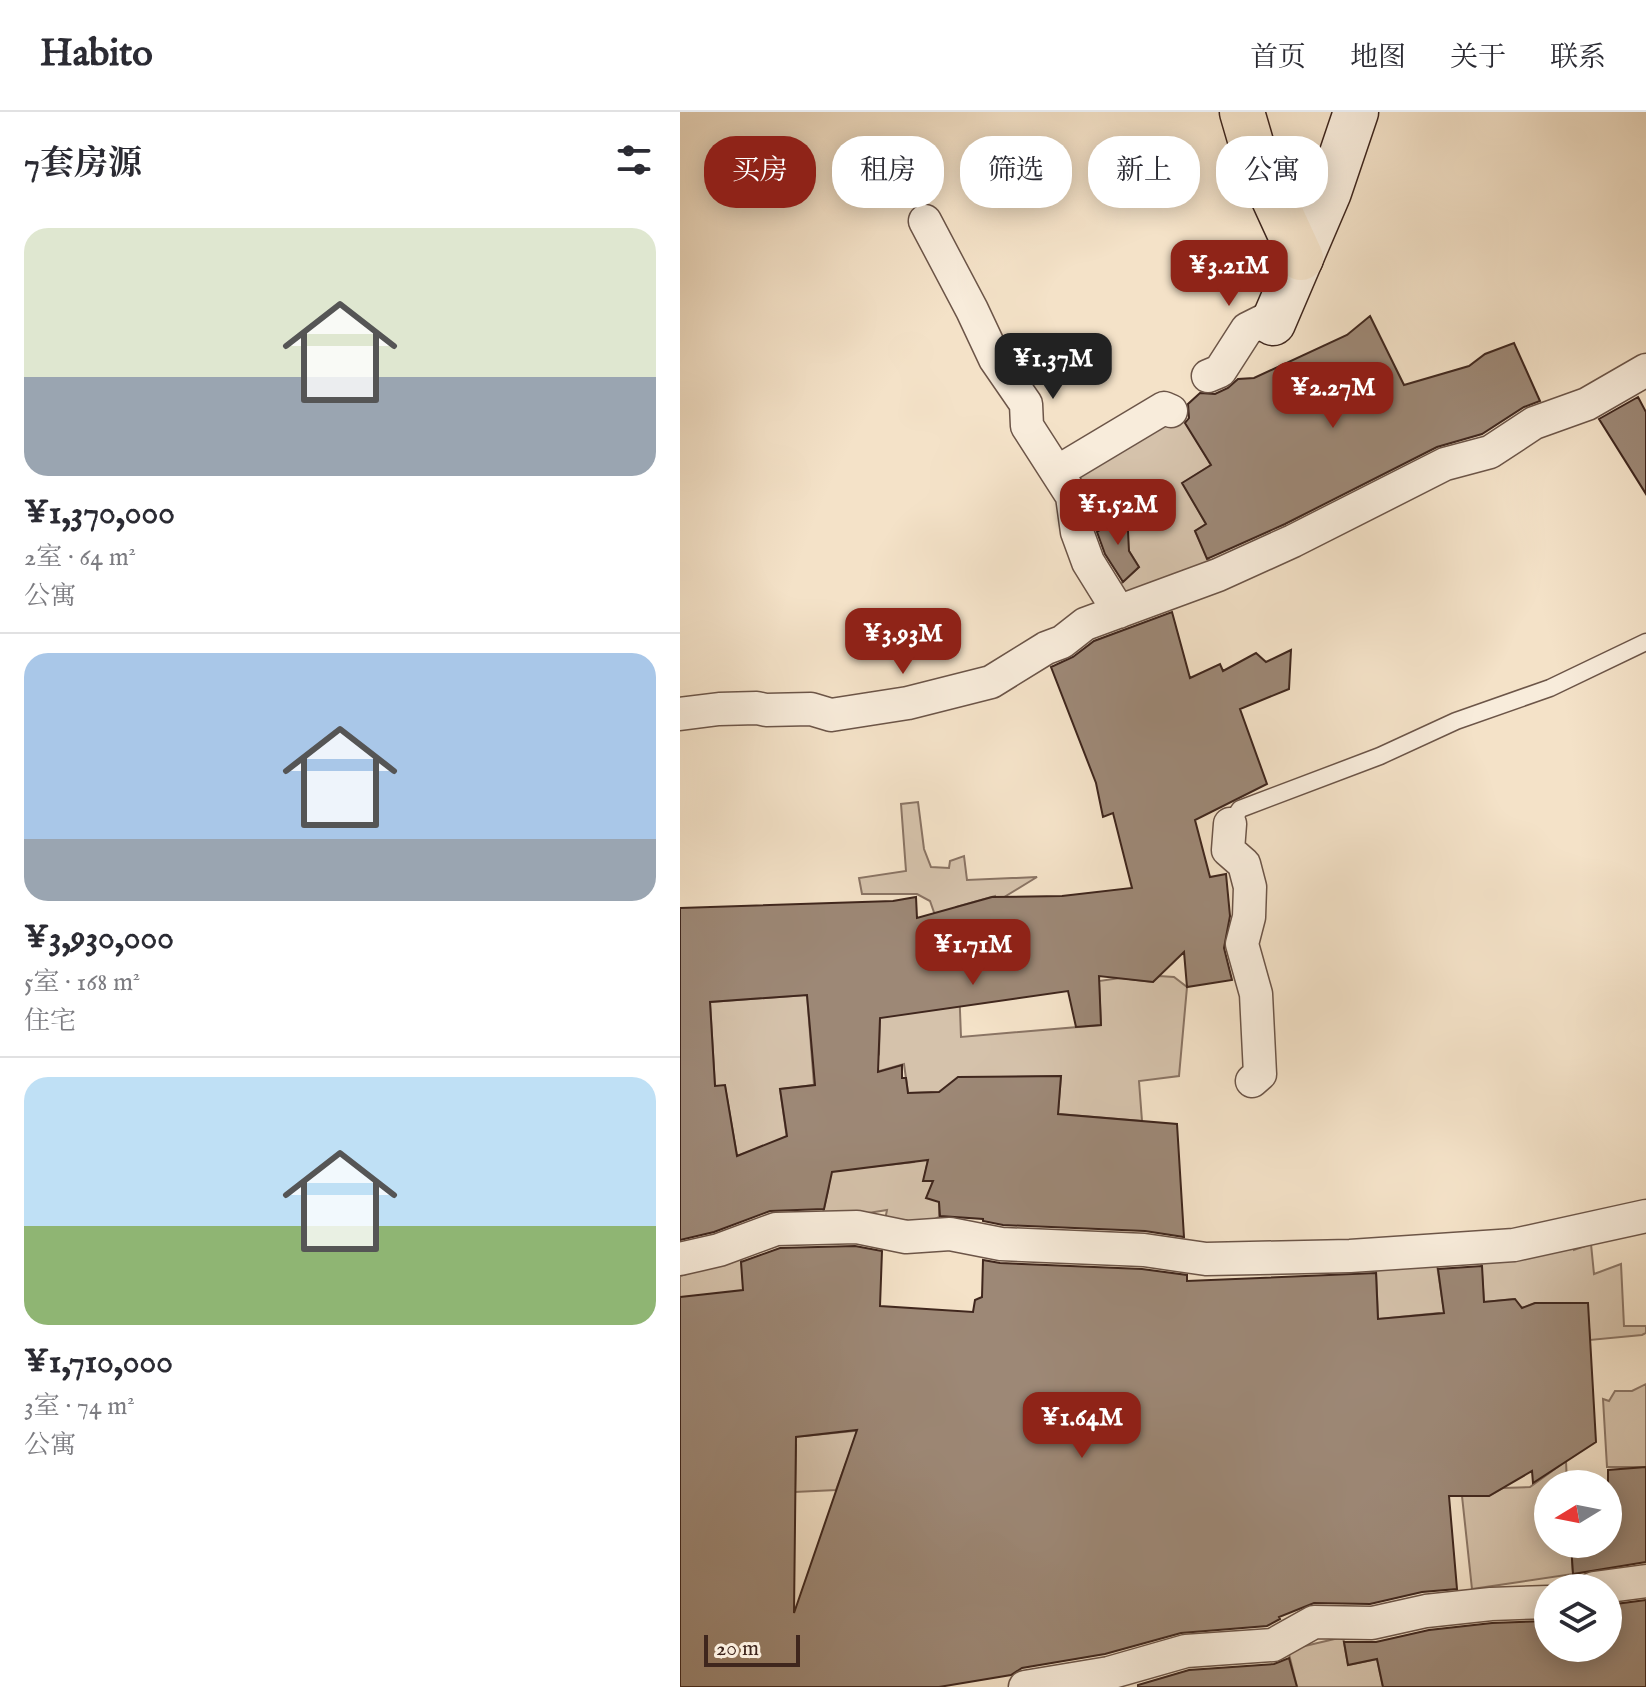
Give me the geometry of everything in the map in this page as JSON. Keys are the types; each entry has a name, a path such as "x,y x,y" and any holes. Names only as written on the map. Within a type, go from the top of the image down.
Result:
{"highway":[{"path":"1242,112 1256,160 1301,258"}],"street":[{"path":"1208,376 1220,371 1247,329 1263,321 1273,323 1329,192 1356,112"},
{"path":"925,221 995,359 1026,404 1027,426 1072,496 1077,532 1088,562 1119,612"},
{"path":"680,714 757,708 811,709 831,715 938,697 991,682 1046,648 1062,642 1085,624 1231,570 1445,464 1490,452 1534,423 1587,404 1646,370"},
{"path":"1057,472 1164,408 1171,411"},
{"path":"1230,824 1228,850 1244,864 1250,887 1249,917 1242,944 1256,994 1260,1074 1252,1081"},
{"path":"680,1259 719,1250 776,1229 857,1227 906,1237 950,1234 1001,1244 1144,1250 1206,1259 1350,1256 1514,1245 1646,1216"},
{"path":"1622,1584 1646,1581"},
{"path":"1025,1687 1109,1673 1186,1651 1273,1645 1314,1622 1372,1623 1426,1611 1534,1602"}],"lane":[{"path":"1230,824 1240,809 1380,756 1456,721 1550,688 1646,642"}],"shaded area":[{"path":"1180,413 1211,465 1183,483 1206,524 1195,531 1209,561 1239,550 1124,606 1115,589 1139,567 1121,538 1128,533 1127,512 1099,530 1064,474"},
{"path":"918,802 924,849 931,867 949,868 950,861 964,856 967,880 1037,877 996,902 995,896 956,907 961,1037 1101,1025 1099,981 1120,978 1153,982 1159,976 1174,977 1187,987 1179,1076 1139,1081 1142,1121 1058,1114 1061,1076 1000,1077 939,1092 908,1093 904,1064 869,1074 879,1054 880,1018 937,921 930,901 917,894 862,894 859,878 906,871 901,804"},
{"path":"807,995 814,1085 780,1089 787,1138 737,1156 725,1086 715,1086 710,1002"},
{"path":"857,1083 869,1167 914,1162 931,1144 924,1180 933,1181 939,1202 939,1217 915,1230 885,1220 887,1210 856,1215 823,1213 829,1186 822,1132"},
{"path":"1573,1238 1574,1250 1591,1244 1594,1274 1621,1264 1624,1326 1646,1326 1646,1333 1590,1340 1587,1303 1535,1303 1522,1308 1514,1299 1484,1302 1481,1259"},
{"path":"741,1257 746,1319 680,1297 680,1276"},
{"path":"1437,1265 1445,1318 1439,1313 1378,1319 1376,1269"},
{"path":"1646,1384 1646,1467 1607,1467 1603,1399 1609,1401 1615,1391 1632,1391"},
{"path":"804,1397 805,1436 863,1430 862,1400 869,1402 872,1399 873,1428 878,1431 880,1445 920,1438 921,1418 935,1416 935,1432 939,1434 938,1453 846,1463 836,1490 795,1492 796,1445 746,1441 747,1410 752,1406 765,1407 762,1429 767,1435 793,1434 791,1406"},
{"path":"1566,1461 1566,1470 1554,1470"},
{"path":"1534,1484 1534,1558 1572,1558 1573,1574 1534,1574 1534,1580 1472,1589 1462,1496 1489,1496 1503,1488"},
{"path":"1343,1637 1348,1665 1377,1659 1383,1687 1297,1687 1288,1650"}],"building":[{"path":"1370,316 1404,385 1469,366 1485,354 1514,343 1540,401 1524,407 1482,434 1437,447 1285,524 1207,559 1195,531 1206,524 1182,483 1211,465 1185,423 1189,418 1188,404 1200,393 1215,394 1238,379 1254,378 1347,335"},
{"path":"1638,397 1646,412 1646,494 1599,419"},
{"path":"1127,512 1129,551 1139,567 1123,582 1105,554 1097,532"},
{"path":"1172,612 1190,678 1220,664 1223,671 1256,653 1266,662 1291,650 1289,689 1240,709 1267,784 1195,820 1210,877 1226,874 1230,916 1224,948 1232,980 1187,987 1184,952 1153,982 1099,976 1101,1025 1076,1027 1068,991 880,1018 878,1072 902,1065 902,1078 906,1078 908,1093 939,1092 958,1077 1061,1076 1058,1114 1177,1124 1184,1237 1145,1231 1003,1225 983,1219 940,1216 939,1202 926,1198 933,1181 923,1181 928,1160 832,1172 824,1209 770,1211 714,1232 680,1240 680,908 893,901 916,897 917,918 992,897 1062,896 1132,888 1113,813 1103,817 1096,783 1051,667 1073,657 1094,641","holes":["807,995 815,1085 780,1089 787,1136 737,1156 725,1085 715,1086 710,1002"]},
{"path":"855,1246 882,1251 880,1306 973,1312 975,1300 982,1297 983,1260 1142,1269 1187,1275 1187,1281 1376,1273 1378,1319 1444,1313 1438,1269 1482,1266 1484,1302 1515,1299 1522,1308 1535,1303 1588,1303 1596,1442 1553,1470 1534,1470 1533,1483 1532,1471 1489,1496 1449,1496 1457,1589 1422,1592 1370,1604 1314,1603 1279,1617 1267,1626 1181,1633 1105,1654 1022,1668 1011,1675 939,1687 680,1687 680,1297 743,1290 741,1262 780,1248","holes":["857,1430 794,1613 796,1437"]},
{"path":"1646,1467 1646,1562 1573,1574 1572,1558 1622,1558 1622,1470 1608,1470"},
{"path":"1646,1600 1646,1687 1383,1687 1377,1659 1348,1665 1344,1642 1376,1642 1429,1630 1534,1622 1534,1662 1622,1662 1622,1603"},
{"path":"1289,1658 1297,1687 1138,1687 1189,1670 1274,1664"}]}
